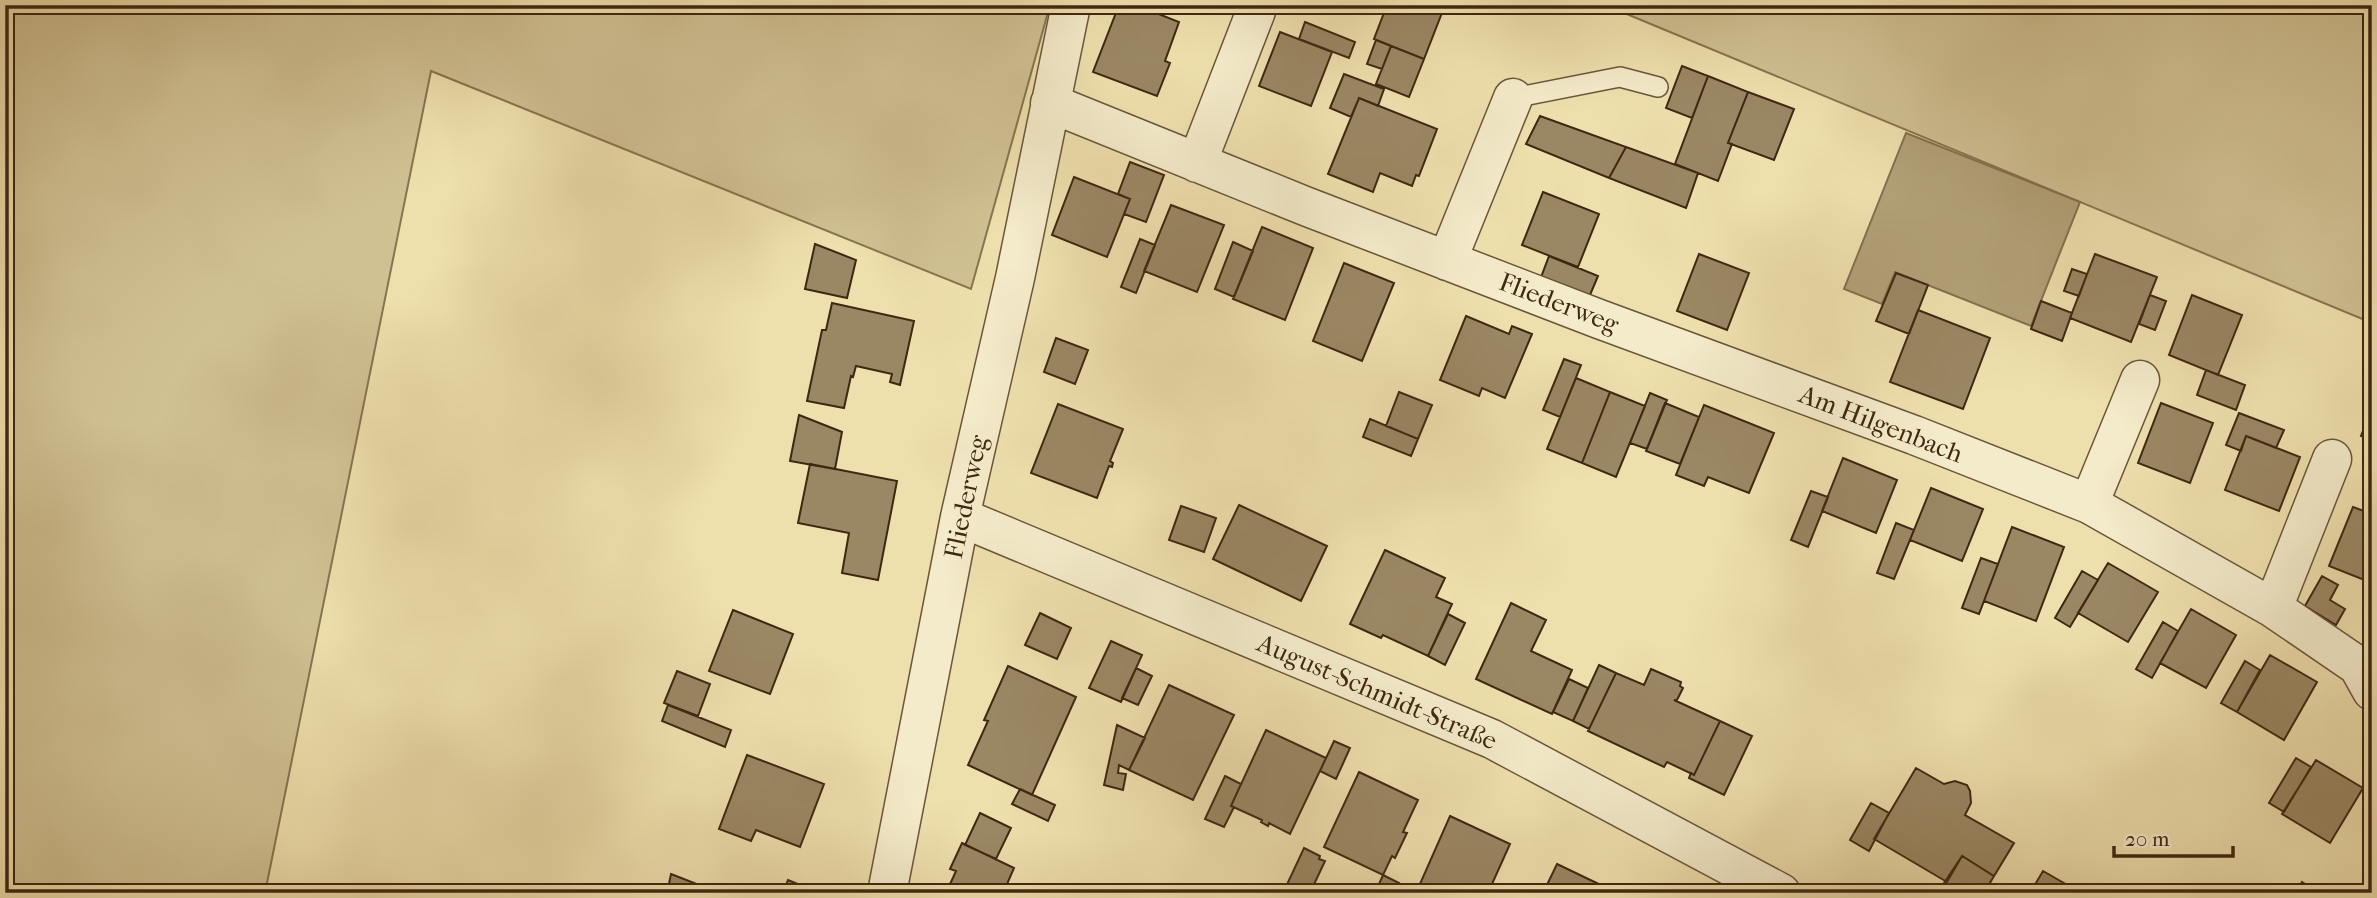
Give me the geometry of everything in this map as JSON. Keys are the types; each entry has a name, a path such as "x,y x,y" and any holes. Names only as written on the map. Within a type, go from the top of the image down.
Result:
{"street":[{"name":"Fliederweg","path":"887,893 960,517 1015,278 1071,5"},
{"path":"1197,163 1256,11"},
{"path":"1447,261 1513,98"},
{"name":"Fliederweg","path":"1050,103 1447,261 1671,346"},
{"name":"Am Hilgenbach","path":"1671,346 1914,435 2089,504 2273,608 2358,666 2372,691"},
{"path":"2089,504 2140,380"},
{"path":"2273,608 2332,459"},
{"name":"August-Schmidt-Straße","path":"960,517 1492,739 1781,893"}],"lane":[{"path":"1513,98 1620,77 1658,87"}],"shaded area":[{"path":"5,5 1050,5 971,289 431,71 265,893 5,893"},
{"path":"1605,5 2372,5 2372,323"},
{"path":"1906,133 2080,202 2031,326 1895,272 1882,304 1844,289"}],"building":[{"path":"1119,5 1136,5 1179,22 1165,61 1170,63 1157,96 1093,72"},
{"path":"1387,5 1445,5 1424,59 1374,39"},
{"path":"1305,22 1355,42 1349,58 1299,39"},
{"path":"1280,32 1332,52 1311,106 1259,86"},
{"path":"1376,40 1391,46 1382,69 1367,64"},
{"path":"1391,46 1424,59 1409,97 1376,84"},
{"path":"1682,66 1708,76 1692,118 1666,108"},
{"path":"1344,74 1384,89 1378,106 1359,98 1351,117 1330,108"},
{"path":"1708,76 1748,92 1728,143 1732,144 1718,181 1675,164"},
{"path":"1748,92 1794,109 1774,160 1728,143"},
{"path":"1359,98 1437,129 1419,176 1416,175 1412,186 1380,173 1373,192 1328,174"},
{"path":"1540,116 1626,147 1609,178 1526,144"},
{"path":"1626,147 1698,173 1686,208 1609,178"},
{"path":"1130,162 1164,175 1146,222 1124,214 1130,199 1118,194"},
{"path":"1074,177 1130,199 1107,257 1052,235"},
{"path":"1543,192 1599,214 1578,267 1522,245"},
{"path":"1171,205 1224,225 1197,292 1144,271"},
{"path":"1262,227 1313,248 1285,320 1233,299"},
{"path":"1140,239 1155,245 1136,293 1121,287"},
{"path":"1233,242 1253,251 1234,297 1215,289"},
{"path":"815,244 856,260 847,298 805,289"},
{"path":"1699,254 1749,273 1727,330 1677,311"},
{"path":"2095,254 2157,277 2131,342 2070,318"},
{"path":"1549,256 1598,276 1585,307 1537,288"},
{"path":"1344,263 1394,283 1362,361 1313,341"},
{"path":"2072,269 2087,274 2079,296 2064,291"},
{"path":"1896,273 1928,285 1909,334 1876,321"},
{"path":"2150,295 2166,301 2155,330 2139,324"},
{"path":"2192,295 2242,315 2218,375 2169,355"},
{"path":"2041,301 2072,313 2062,341 2031,329"},
{"path":"832,303 914,321 900,385 890,382 892,374 856,366 844,408 807,401 822,330 826,330"},
{"path":"1918,310 1990,338 1963,409 1890,382"},
{"path":"1466,316 1509,334 1512,326 1532,334 1505,398 1482,388 1479,396 1440,380"},
{"path":"1056,338 1088,350 1075,384 1044,372"},
{"path":"1564,359 1581,365 1560,417 1543,410"},
{"path":"2206,370 2245,385 2236,410 2197,395"},
{"path":"1576,378 1610,392 1582,463 1547,449"},
{"path":"1399,392 1432,405 1418,439 1386,426"},
{"path":"1610,392 1645,406 1616,477 1582,463"},
{"path":"1650,393 1667,400 1647,449 1630,443"},
{"path":"1665,403 1699,417 1680,464 1646,451"},
{"path":"2161,403 2213,423 2190,483 2138,463"},
{"path":"1058,404 1123,429 1110,461 1113,463 1112,467 1109,466 1097,498 1031,473"},
{"path":"1704,405 1774,433 1749,493 1708,477 1704,486 1676,475"},
{"path":"2372,408 2372,440 2361,436"},
{"path":"2239,413 2284,430 2276,448 2246,436 2241,451 2226,445"},
{"path":"799,415 842,432 835,469 790,461"},
{"path":"1370,419 1418,439 1411,456 1363,437"},
{"path":"2246,436 2300,457 2279,511 2225,490"},
{"path":"1843,458 1897,480 1876,533 1822,511"},
{"path":"810,464 897,481 878,580 842,573 849,533 798,523"},
{"path":"1931,488 1983,509 1962,561 1910,540"},
{"path":"1811,491 1828,497 1808,547 1791,540"},
{"path":"1239,505 1327,546 1301,601 1213,559"},
{"path":"1181,506 1216,518 1204,552 1169,540"},
{"path":"2353,507 2372,514 2372,583 2329,566"},
{"path":"1896,523 1914,530 1894,579 1877,573"},
{"path":"2012,527 2064,547 2036,621 1984,601"},
{"path":"1385,550 1445,578 1436,597 1452,604 1428,656 1383,635 1381,638 1350,624"},
{"path":"1981,558 1998,564 1979,614 1962,608"},
{"path":"2108,563 2158,592 2128,642 2078,613"},
{"path":"2082,571 2098,580 2070,627 2055,618"},
{"path":"2322,576 2338,585 2330,600 2345,609 2336,625 2305,606"},
{"path":"1511,603 1546,620 1531,651 1572,670 1552,714 1476,679"},
{"path":"2191,609 2236,635 2206,688 2160,663"},
{"path":"733,610 793,634 770,694 709,671"},
{"path":"1040,613 1071,628 1057,659 1025,645"},
{"path":"1448,614 1465,623 1445,665 1428,656"},
{"path":"2163,622 2178,631 2152,678 2136,669"},
{"path":"1111,641 1142,655 1121,702 1089,688"},
{"path":"2270,655 2317,682 2284,740 2237,712"},
{"path":"2245,661 2260,670 2237,712 2221,703"},
{"path":"1599,665 1616,673 1589,729 1573,721"},
{"path":"1008,666 1076,697 1032,795 968,765"},
{"path":"1136,668 1152,676 1138,705 1122,698"},
{"path":"1651,669 1681,682 1680,686 1683,688 1677,700 1674,700 1720,721 1694,775 1667,762 1664,767 1588,731 1616,673 1644,685"},
{"path":"677,671 710,684 698,716 664,703"},
{"path":"1569,679 1588,688 1573,721 1553,712"},
{"path":"1169,685 1234,715 1193,800 1129,770"},
{"path":"668,705 731,730 725,747 662,721"},
{"path":"1720,721 1752,736 1724,795 1689,778 1691,773 1694,775"},
{"path":"1117,725 1145,738 1129,770 1119,765 1118,773 1126,774 1123,790 1104,785"},
{"path":"1266,730 1326,758 1290,834 1269,823 1268,826 1261,822 1262,820 1231,806"},
{"path":"1334,741 1350,748 1336,779 1320,771"},
{"path":"747,755 824,784 800,847 756,830 751,841 719,829"},
{"path":"2296,758 2311,767 2284,812 2269,803"},
{"path":"2316,760 2363,788 2330,843 2282,814"},
{"path":"1916,768 1944,784 1955,781 1967,785 1971,803 1965,815 2014,843 1994,876 1962,856 1947,882 1874,839"},
{"path":"1359,772 1418,800 1403,832 1407,833 1383,875 1324,847"},
{"path":"1225,776 1241,784 1224,827 1205,819"},
{"path":"1020,789 1055,805 1048,821 1012,804"},
{"path":"1871,803 1889,813 1869,851 1850,840"},
{"path":"980,813 1011,828 996,859 965,845"},
{"path":"1450,816 1510,844 1488,893 1416,893"},
{"path":"962,843 1014,868 1004,891 1008,893 946,893 956,871 950,869"},
{"path":"1304,848 1325,861 1310,893 1283,893"},
{"path":"1962,856 1994,876 1984,893 1938,892"},
{"path":"1557,864 1605,887 1602,892 1604,893 1543,893"},
{"path":"2043,871 2076,890 2078,893 2030,893"},
{"path":"671,874 717,892 717,893 667,893"},
{"path":"1383,875 1399,883 1395,893 1375,893"},
{"path":"788,880 819,893 783,893"},
{"path":"2302,882 2321,893 2296,893"}]}
